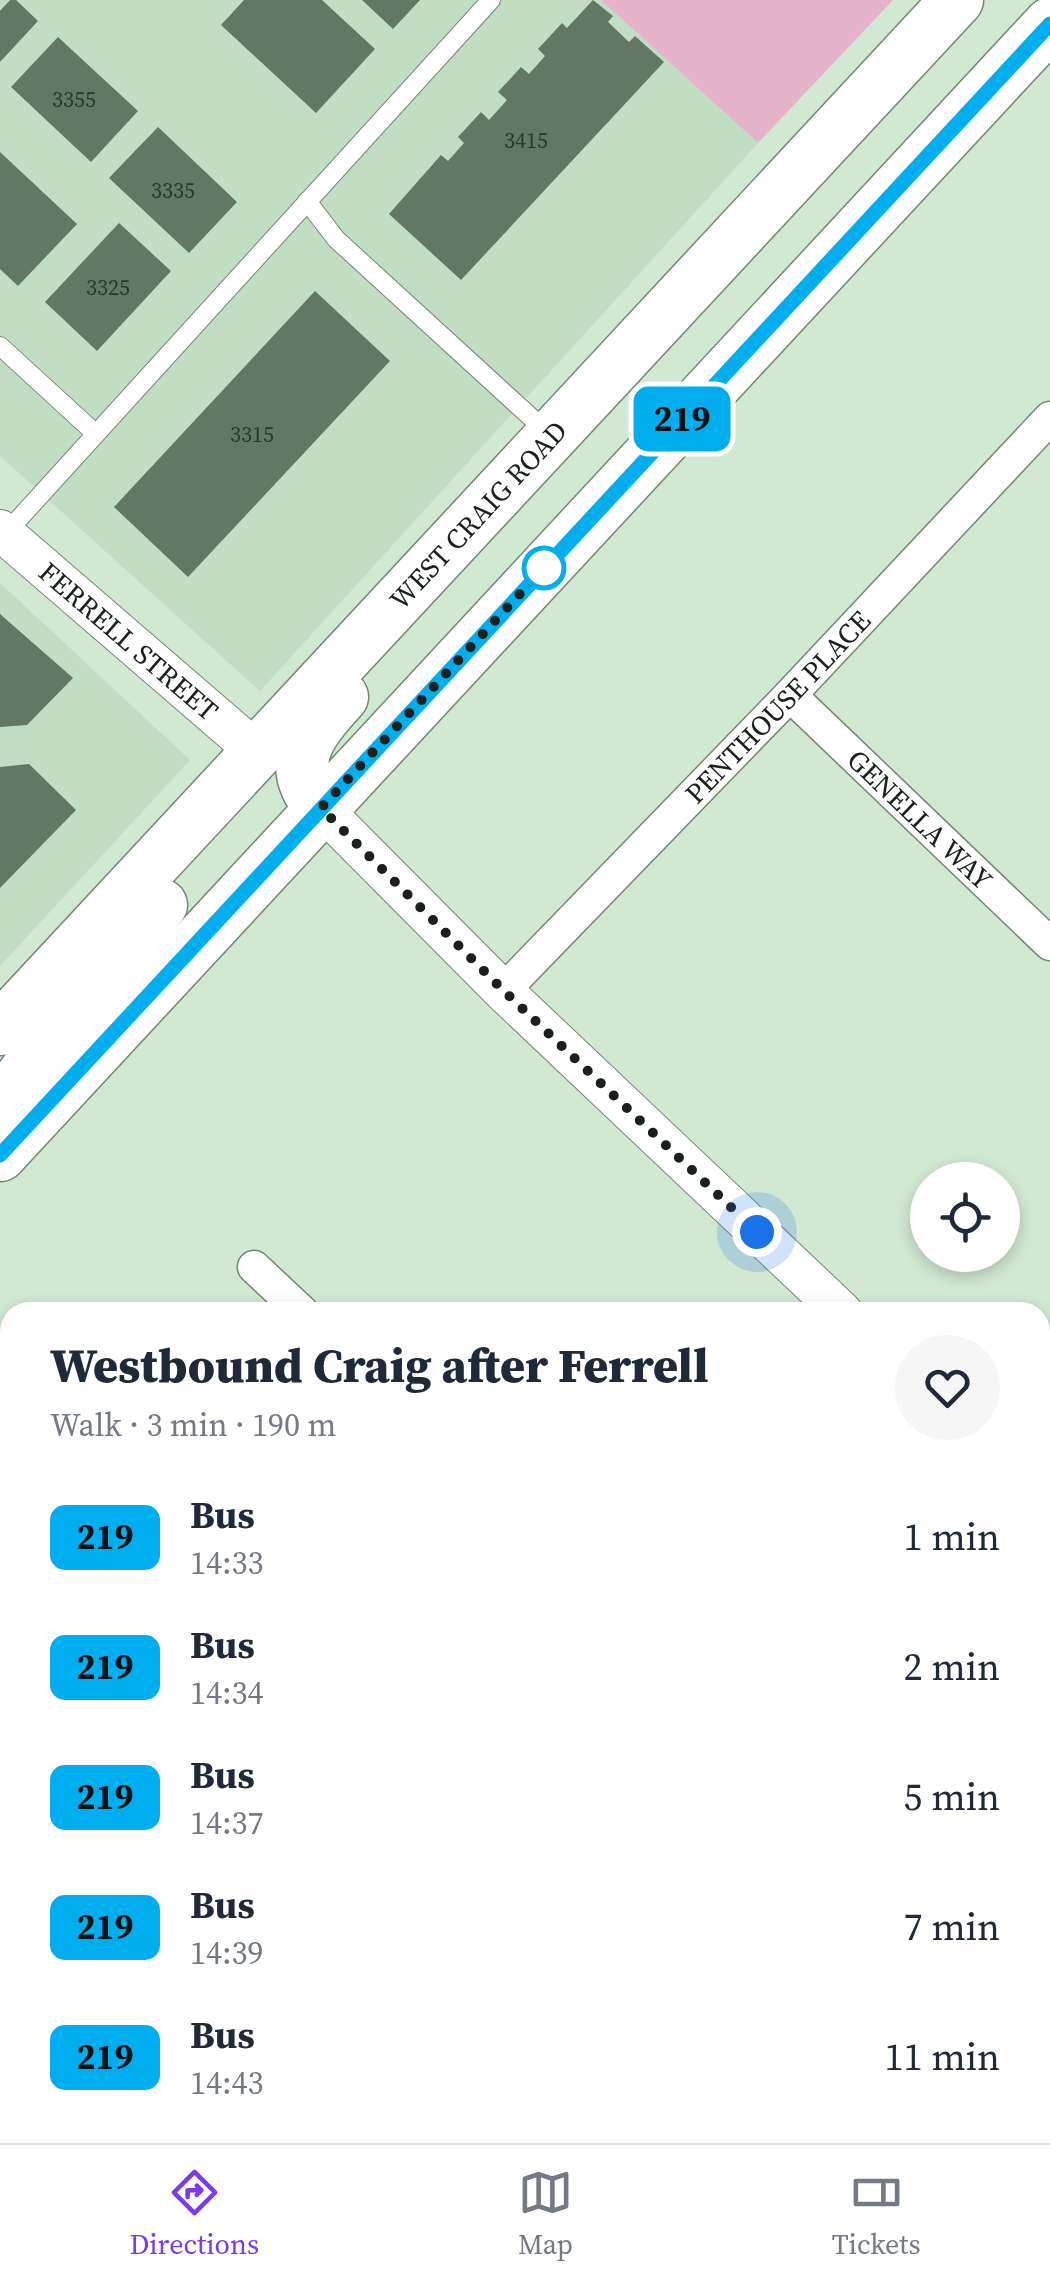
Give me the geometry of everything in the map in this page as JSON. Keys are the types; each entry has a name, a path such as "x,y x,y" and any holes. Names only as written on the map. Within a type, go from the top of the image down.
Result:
{"main road":[{"name":"WEST CRAIG ROAD","path":"0,1029 957,0"},
{"path":"0,1155 1050,24"},
{"path":"321,808 302,781 302,763 311,734 506,520 552,437"},
{"path":"0,1107 49,1039 252,796 264,772 256,751"}],"street":[{"name":"PENTHOUSE PLACE","path":"504,991 790,696 1050,418"},
{"name":"FERRELL STREET","path":"2,532 256,751"},
{"name":"GENELLA WAY","path":"790,696 1050,944"},
{"path":"321,808 504,991 831,1302"},
{"path":"254,1267 291,1302"}],"lane":[{"path":"2,532 491,0"},
{"path":"306,201 336,239 552,437"},
{"path":"0,346 96,434"}],"shaded area":[{"path":"0,0 601,0 758,143 260,691 0,456"},
{"path":"601,0 893,0 758,143"},
{"path":"0,583 190,760 0,966"}],"building":[{"path":"10,0 16,0 38,21 0,62 0,11"},
{"path":"244,0 322,0 375,49 316,113 221,25"},
{"path":"362,0 420,0 393,29"},
{"path":"593,0 613,16 608,22 629,42 635,36 664,62 461,280 389,214 441,155 448,161 464,143 458,137 481,112 489,120 507,100 498,92 521,67 529,74 545,56 538,49 562,23 567,28"},
{"path":"58,37 138,111 91,162 11,87"},
{"path":"158,127 237,202 189,253 109,178"},
{"path":"0,152 77,224 18,286 0,269"},
{"path":"119,223 171,271 97,351 45,302"},
{"path":"315,291 390,361 188,577 114,507"},
{"path":"0,614 73,678 27,725 0,727"},
{"path":"29,764 76,810 0,888 0,767"}],"bus line":[{"name":"219","path":"0,1155 1050,24"}],"route":[{"path":"544,568 321,808 504,991 757,1232"}]}
